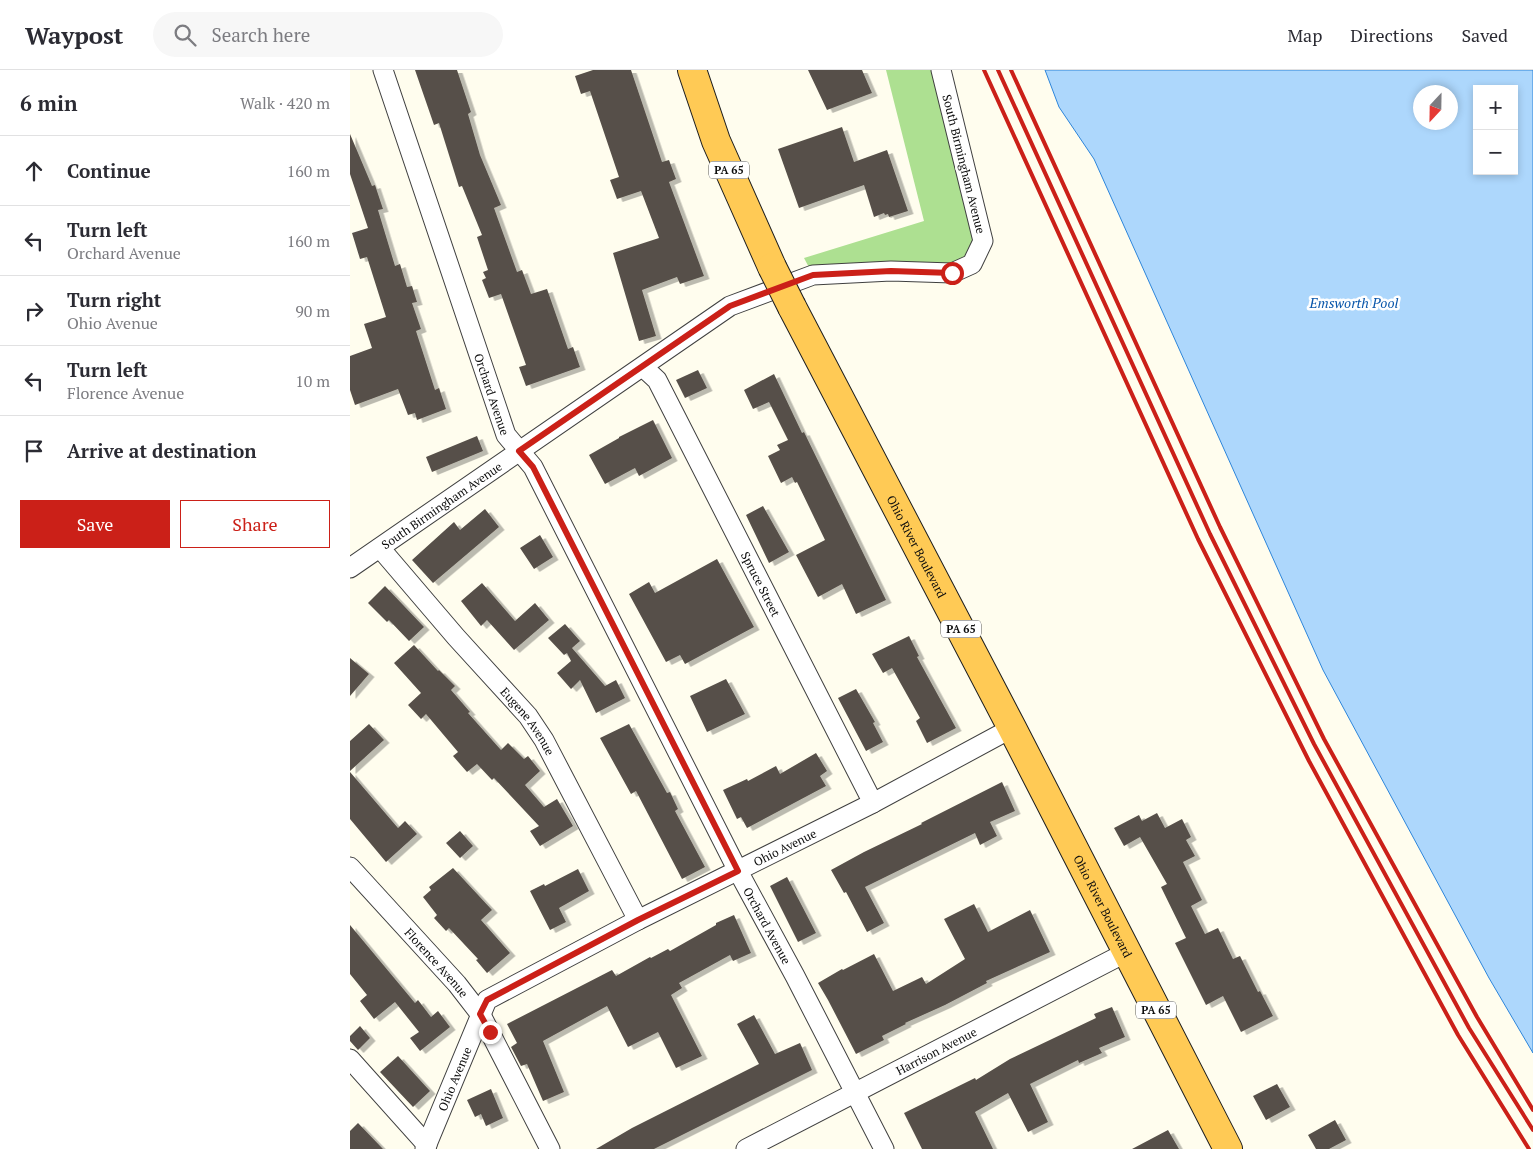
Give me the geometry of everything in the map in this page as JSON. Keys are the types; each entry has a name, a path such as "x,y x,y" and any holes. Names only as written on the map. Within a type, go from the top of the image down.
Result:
{"highway":[{"name":"Ohio River Boulevard","path":"692,70 716,141 772,267 1228,1149"}],"street":[{"name":"Orchard Avenue","path":"383,70 506,435 533,467 738,871 795,976 884,1149"},
{"name":"South Birmingham Avenue","path":"350,568 730,306 813,275 891,271 952,273 972,264 983,241 941,70"},
{"name":"Spruce Street","path":"643,367 657,380 873,803"},
{"name":"Eugene Avenue","path":"380,548 450,630 528,716 544,740 638,920"},
{"name":"Ohio Avenue","path":"426,1147 487,1000 638,920 873,803 1012,728"},
{"name":"Florence Avenue","path":"350,867 457,984 480,1014 550,1149"},
{"name":"Harrison Avenue","path":"746,1149 1127,952"},
{"path":"350,1059 426,1147"}],"green space":[{"path":"886,70 930,70 944,83 979,219 972,264 813,275 804,258 924,221"}],"water":[{"name":"Emsworth Pool","path":"1045,70 1533,70 1533,1053 1489,978 1323,670 1094,159 1059,107"}],"building":[{"path":"415,70 457,70 471,112 468,114 480,155 501,205 494,208 517,272 522,270 531,294 547,289 568,349 573,347 580,367 526,386 519,367 526,365 501,294 489,298 482,280 486,278 483,272 488,270 477,237 482,235 462,186 459,187 439,123 434,125"},
{"path":"593,70 631,70 662,162 669,160 676,179 669,182 704,276 680,284 677,277 642,290 656,336 639,341 613,253 659,238 641,191 617,199 610,180 619,177 590,91 581,94 575,76"},
{"path":"808,70 862,70 872,93 827,110"},
{"path":"842,127 854,162 887,150 908,211 889,217 888,214 885,215 884,213 874,217 864,185 799,208 778,149"},
{"path":"350,134 372,186 375,185 383,209 378,210 395,266 400,264 407,287 412,286 417,302 412,303 421,329 416,331 435,390 439,388 446,409 417,420 415,413 408,415 398,389 355,405 350,390 350,356 372,348 364,324 386,317 367,257 360,259 352,233 368,228 350,174"},
{"path":"698,370 707,388 685,398 676,380"},
{"path":"774,374 886,600 856,614 842,584 818,597 796,555 825,540 797,482 795,483 792,477 781,483 768,456 780,450 777,445 788,440 769,402 753,409 744,390"},
{"path":"653,420 672,458 639,476 635,468 605,484 589,455"},
{"path":"477,436 483,451 432,472 426,457"},
{"path":"763,506 789,552 769,563 746,515"},
{"path":"485,509 499,527 433,583 412,560 454,522 460,530"},
{"path":"540,535 553,557 534,569 520,548"},
{"path":"717,559 754,627 685,664 680,655 666,662 629,594 649,582 655,593"},
{"path":"482,583 515,621 535,603 549,620 514,650 487,620 481,626 461,601"},
{"path":"385,586 424,627 409,641 389,620 387,622 368,603"},
{"path":"565,624 580,641 572,648 605,686 616,680 625,698 596,713 580,680 571,689 557,673 571,661 567,653 564,655 548,638"},
{"path":"909,636 919,656 917,657 956,728 927,743 916,721 920,718 892,668 883,673 872,654"},
{"path":"414,645 455,686 451,690 470,712 468,713 501,750 508,743 524,759 528,756 540,771 525,785 544,807 557,799 573,826 540,846 530,831 539,826 494,778 492,780 477,764 467,772 453,756 458,752 426,714 421,719 408,705 421,693 394,663"},
{"path":"350,658 369,674 350,696"},
{"path":"726,679 745,714 707,732 690,696"},
{"path":"856,689 875,722 873,723 883,742 866,751 838,698"},
{"path":"369,724 384,740 350,771 350,741"},
{"path":"629,724 667,793 670,792 678,809 675,811 705,867 682,879 636,791 631,794 600,738"},
{"path":"816,753 827,771 820,776 826,786 747,828 741,817 737,819 723,790 747,779 748,781 776,766 780,774"},
{"path":"350,772 398,828 405,821 417,834 386,862 350,819"},
{"path":"1002,782 1015,811 990,822 997,836 980,845 975,833 865,887 884,923 867,932 846,892 844,893 831,870"},
{"path":"1157,813 1165,828 1182,819 1191,837 1186,840 1195,856 1183,862 1202,900 1191,906 1205,934 1218,928 1233,959 1240,956 1258,992 1260,991 1273,1016 1241,1032 1223,996 1206,1005 1175,943 1186,938 1161,887 1167,884 1140,837 1124,846 1114,828 1139,815 1142,821"},
{"path":"460,831 473,846 460,858 446,843"},
{"path":"453,868 492,910 481,920 510,953 487,973 476,960 478,959 449,928 446,931 434,918 437,915 423,897 431,890 429,887"},
{"path":"578,869 589,891 559,908 566,922 550,930 530,891 544,884 545,886"},
{"path":"787,877 816,933 798,942 770,886"},
{"path":"974,904 988,932 1030,910 1050,952 986,981 987,983 945,1005 905,1023 882,1036 884,1040 856,1054 818,983 874,954 893,991 922,977 926,984 965,959 944,919"},
{"path":"734,915 751,953 733,961 730,955 679,983 682,988 671,995 702,1056 676,1068 658,1032 628,1047 607,1006 543,1041 564,1092 543,1101 527,1064 521,1066 511,1047 517,1043 507,1024 612,970 616,976 650,957 668,949 670,951 716,925 716,923"},
{"path":"350,925 415,1003 418,1000 431,1017 438,1011 450,1027 420,1051 410,1038 419,1032 395,1002 374,1019 360,1001 367,995 350,974"},
{"path":"1112,1007 1125,1037 1099,1048 1102,1053 1079,1063 1078,1060 1030,1084 1048,1122 1028,1132 1008,1093 975,1112 993,1149 922,1149 904,1113 975,1078 976,1080 1010,1059 1096,1018 1094,1014"},
{"path":"754,1015 775,1054 800,1043 812,1070 654,1149 596,1149 632,1128 759,1064 737,1024"},
{"path":"360,1026 370,1038 358,1050 350,1041 350,1036"},
{"path":"398,1056 430,1091 413,1107 380,1072"},
{"path":"1277,1084 1290,1107 1266,1120 1253,1096"},
{"path":"491,1089 503,1118 486,1126 481,1114 475,1117 467,1100"},
{"path":"1335,1120 1346,1140 1329,1149 1316,1149 1308,1135"},
{"path":"358,1123 383,1149 350,1149 350,1131"},
{"path":"1168,1130 1179,1149 1132,1149"}],"railway":[{"path":"984,70 1198,539 1309,761 1458,1035 1529,1149"},
{"path":"998,70 1210,534 1314,744 1469,1028 1533,1130"},
{"path":"1011,70 1220,527 1324,739 1477,1017 1533,1110"}],"route":[{"path":"490,1032 480,1014 487,1000 638,920 738,871 533,467 519,451 730,306 813,275 891,271 952,273"}]}
